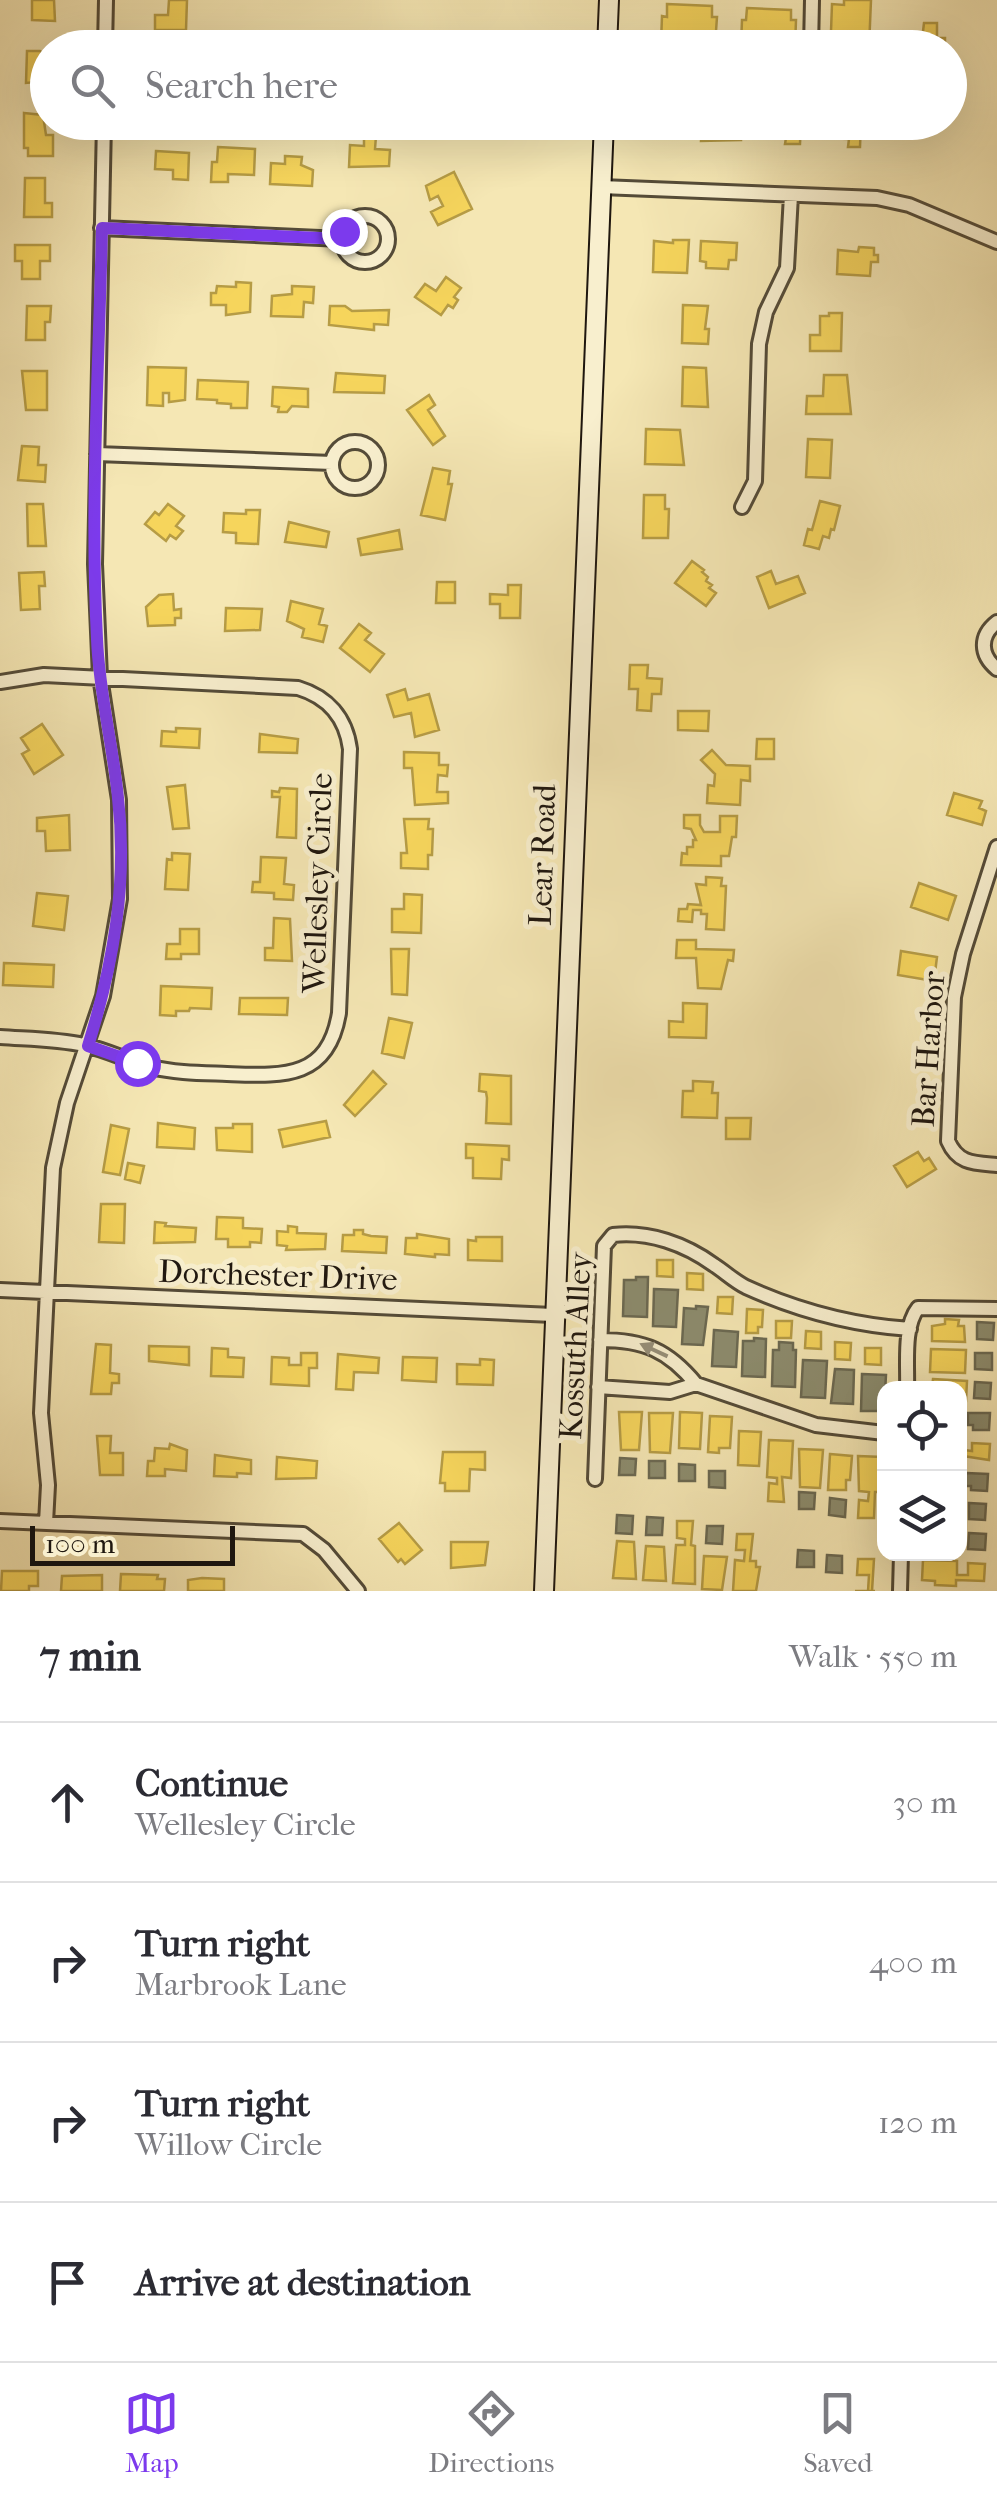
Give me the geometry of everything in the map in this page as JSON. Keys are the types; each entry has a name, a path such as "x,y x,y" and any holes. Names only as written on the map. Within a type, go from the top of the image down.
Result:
{"street":[{"path":"105,30 106,0"},
{"path":"608,30 609,0"},
{"path":"811,30 812,0"},
{"path":"46,1523 48,1485 41,1413 50,1201 58,1135 104,996 114,948 121,866 119,800 100,677 95,582 104,140"},
{"name":"Lear Road","path":"544,1591 603,140"},
{"path":"601,187 893,201 997,242"},
{"path":"742,507 755,481 761,328 787,268 791,195"},
{"path":"102,228 342,239"},
{"path":"97,454 332,463"},
{"path":"997,622 984,642 988,660 997,668"},
{"name":"Wellesley Circle","path":"0,682 30,676 100,677 298,688 324,700 336,712 345,726 350,749 339,1013 326,1050 299,1071 276,1076 171,1071 88,1046 0,1037"},
{"name":"Bar Harbor","path":"997,847 954,997 948,1141 954,1154 967,1163 997,1165"},
{"path":"981,894 997,900"},
{"name":"Kossuth Alley","path":"595,1479 604,1246 612,1235 653,1237 682,1246 747,1287 832,1319 862,1326 910,1329"},
{"name":"Dorchester Drive","path":"0,1290 553,1315"},
{"path":"907,1381 914,1312 925,1306 997,1308"},
{"path":"600,1340 636,1341 672,1358 696,1384 816,1425 877,1433"},
{"path":"598,1386 670,1392 696,1384"},
{"path":"0,1521 303,1534 324,1550 358,1591"},
{"path":"900,1591 901,1561"}],"building: Homes":[{"path":"32,0 54,0 55,21 32,20"},
{"path":"169,0 187,0 186,30 155,30 155,15 168,15"},
{"path":"844,0 871,0 870,30 831,30 832,4 844,5"},
{"path":"667,4 712,6 712,17 717,17 716,30 661,30 662,16 667,17"},
{"path":"747,8 791,10 796,30 742,30 742,20 746,20"},
{"path":"924,23 937,23 937,30 923,30"},
{"path":"27,51 30,51 30,83 26,83"},
{"path":"24,113 30,114 30,140 53,140 53,156 28,156 28,148 24,148"},
{"path":"364,140 376,140 375,149 390,150 389,166 349,167 350,145 364,146"},
{"path":"849,140 860,140 860,147 848,147"},
{"path":"218,147 255,149 254,175 228,174 228,182 211,182"},
{"path":"156,151 189,153 188,180 173,179 173,170 155,169"},
{"path":"285,156 302,157 301,165 313,170 312,186 270,184 271,163 285,164"},
{"path":"454,172 472,209 438,225 431,212 443,206 438,196 430,200 426,186"},
{"path":"25,178 45,178 45,203 52,203 52,217 24,217"},
{"path":"689,240 687,273 653,272 654,241"},
{"path":"701,241 737,243 736,260 729,260 728,269 706,268 706,262 700,261"},
{"path":"15,245 50,245 50,261 40,261 40,279 22,279 22,261 15,261"},
{"path":"859,247 874,248 874,255 878,255 878,262 871,262 870,276 837,274 838,250 858,252"},
{"path":"446,277 461,288 454,297 458,300 453,308 448,305 441,315 415,297 425,284 436,291"},
{"path":"236,282 251,283 250,312 226,315 226,305 211,305 211,293 216,293 217,286 236,287"},
{"path":"292,286 314,287 313,303 304,302 303,317 271,316 272,296 292,294"},
{"path":"683,305 708,306 708,344 682,343"},
{"path":"27,306 51,306 50,322 45,322 45,340 26,340"},
{"path":"330,306 345,306 352,311 389,310 388,325 374,324 374,330 329,325"},
{"path":"842,313 841,351 810,351 810,335 820,335 820,316"},
{"path":"148,367 186,368 185,400 169,402 169,393 163,393 163,406 147,405"},
{"path":"683,367 706,368 708,407 682,406"},
{"path":"22,371 47,371 47,410 26,410"},
{"path":"336,373 385,376 384,393 334,392"},
{"path":"824,375 847,375 851,414 806,414 807,396 823,396"},
{"path":"198,380 248,382 247,408 197,399"},
{"path":"273,387 308,389 308,407 292,406 287,412 278,412 279,407 272,406"},
{"path":"429,395 435,405 428,410 445,436 433,445 407,410"},
{"path":"646,429 680,430 684,465 645,464"},
{"path":"808,439 832,440 830,478 806,477"},
{"path":"22,446 39,447 38,465 46,465 45,482 18,480"},
{"path":"433,468 450,471 448,484 452,484 445,520 421,515"},
{"path":"644,495 665,495 665,509 669,509 668,538 643,538"},
{"path":"820,501 840,506 834,530 831,529 829,538 823,536 819,549 804,545"},
{"path":"27,504 43,504 46,546 28,546"},
{"path":"168,504 184,516 176,526 183,531 176,539 170,535 166,541 145,524"},
{"path":"246,510 260,510 258,544 236,543 236,533 223,532 224,513 246,514"},
{"path":"289,522 329,532 326,547 285,542"},
{"path":"399,530 402,549 361,555 358,539"},
{"path":"692,561 704,570 706,581 712,585 709,588 716,593 706,606 675,583"},
{"path":"771,571 776,584 798,576 805,593 769,608 757,577"},
{"path":"44,572 45,586 39,586 40,609 21,610 19,573"},
{"path":"437,582 455,582 455,603 436,603"},
{"path":"508,585 521,585 520,618 500,618 500,604 490,604 490,594 508,595"},
{"path":"173,594 174,610 181,609 181,618 175,618 175,625 148,626 146,607 159,595"},
{"path":"291,601 323,609 319,624 327,626 323,642 302,637 304,629 287,621"},
{"path":"226,608 262,609 260,630 225,631"},
{"path":"359,624 371,633 365,640 384,654 370,672 340,648"},
{"path":"630,665 648,665 647,678 662,679 661,694 652,694 651,711 637,710 638,689 629,689"},
{"path":"405,689 408,700 429,694 439,730 415,737 411,713 394,717 387,695"},
{"path":"678,711 709,711 708,731 678,730"},
{"path":"42,724 63,755 34,774 22,754 29,750 21,738"},
{"path":"176,728 200,729 199,748 161,746 162,731 176,732"},
{"path":"260,734 298,739 297,753 259,752"},
{"path":"757,739 774,739 774,759 756,759"},
{"path":"712,750 726,765 750,766 750,781 741,780 740,805 707,803 708,785 714,786 715,774 701,760"},
{"path":"404,752 439,753 439,765 448,765 447,776 438,775 437,792 448,792 448,803 415,805 412,768 404,768"},
{"path":"185,785 189,828 173,829 167,787"},
{"path":"280,788 297,789 296,838 277,837 280,797 272,797 272,791 279,792"},
{"path":"954,793 982,801 979,808 986,811 982,825 947,815"},
{"path":"69,815 70,850 46,851 45,831 37,831 37,818"},
{"path":"684,815 700,815 704,832 720,832 720,816 737,816 736,837 732,837 729,856 721,856 721,866 681,865 682,853 687,854 687,847 693,847 696,840 691,829 684,828"},
{"path":"404,819 429,819 428,829 433,829 428,869 401,868 401,853 407,853"},
{"path":"172,853 190,854 188,890 165,889 167,859 172,860"},
{"path":"261,857 286,858 284,884 294,885 293,900 274,899 274,893 252,892 253,882 260,882"},
{"path":"706,877 722,878 721,886 726,886 724,930 706,929 707,914 701,914 701,910 693,910 692,922 678,921 679,909 687,909 688,904 701,905 696,884 706,885"},
{"path":"919,883 956,896 948,920 911,907"},
{"path":"37,893 68,896 64,930 33,926"},
{"path":"404,894 422,895 421,933 392,932 392,909 404,909"},
{"path":"274,918 290,919 292,961 265,960 265,948 273,948"},
{"path":"180,929 199,929 199,954 166,959 167,944 180,944"},
{"path":"677,940 696,940 696,949 734,950 721,989 698,988 696,958 676,958"},
{"path":"391,949 409,949 407,995 392,994"},
{"path":"901,951 937,957 934,981 898,975"},
{"path":"4,963 54,965 53,987 3,985"},
{"path":"161,986 212,988 211,1009 190,1008 176,1011 176,1016 160,1015"},
{"path":"240,998 288,998 287,1015 239,1014"},
{"path":"683,1003 707,1004 706,1038 669,1037 669,1021 683,1022"},
{"path":"389,1018 412,1023 404,1058 382,1053"},
{"path":"373,1071 386,1084 355,1116 344,1105"},
{"path":"480,1074 511,1076 511,1124 486,1123 487,1098 486,1092 479,1091"},
{"path":"693,1081 713,1082 712,1093 718,1093 717,1118 682,1117 683,1091 693,1091"},
{"path":"726,1118 751,1118 750,1139 726,1139"},
{"path":"326,1121 330,1137 283,1147 279,1130"},
{"path":"158,1123 195,1128 194,1149 157,1147"},
{"path":"233,1124 252,1124 252,1152 217,1150 216,1128 233,1128"},
{"path":"111,1125 129,1129 120,1175 103,1172"},
{"path":"466,1144 509,1146 509,1160 502,1159 501,1179 473,1178 473,1158 466,1158"},
{"path":"918,1152 924,1161 929,1158 936,1169 907,1187 894,1166"},
{"path":"128,1163 144,1166 140,1183 125,1179"},
{"path":"101,1204 125,1204 124,1243 99,1242"},
{"path":"217,1217 243,1218 243,1228 262,1229 261,1243 228,1247 228,1239 216,1239"},
{"path":"155,1222 196,1228 195,1242 154,1243"},
{"path":"288,1226 297,1227 297,1233 326,1234 325,1249 286,1250 287,1246 277,1245 277,1231 288,1232"},
{"path":"354,1230 387,1237 386,1253 342,1251 343,1235 354,1235"},
{"path":"417,1234 449,1239 449,1255 405,1254 406,1238 417,1238"},
{"path":"476,1237 502,1237 502,1261 468,1260 468,1240 476,1241"},
{"path":"657,1260 673,1260 673,1277 657,1276"},
{"path":"687,1273 703,1274 703,1290 687,1289"},
{"path":"718,1297 733,1297 732,1314 717,1313"},
{"path":"747,1309 763,1310 758,1333 746,1333"},
{"path":"945,1319 959,1320 958,1326 964,1326 965,1342 932,1341 932,1326 945,1324"},
{"path":"776,1321 792,1321 791,1338 776,1338"},
{"path":"806,1331 821,1332 821,1349 805,1348"},
{"path":"835,1342 851,1343 850,1360 835,1359"},
{"path":"96,1344 111,1345 110,1373 119,1374 119,1383 112,1383 111,1394 91,1394"},
{"path":"149,1346 189,1347 189,1365 149,1361"},
{"path":"212,1348 228,1349 228,1357 244,1358 243,1377 211,1376"},
{"path":"865,1348 881,1348 881,1365 865,1364"},
{"path":"931,1349 966,1350 965,1373 930,1372"},
{"path":"301,1353 317,1353 317,1368 309,1368 309,1386 271,1384 272,1357 289,1358 289,1365 301,1365"},
{"path":"338,1354 379,1358 378,1373 354,1372 353,1390 336,1389"},
{"path":"403,1357 437,1358 436,1382 402,1380"},
{"path":"480,1359 494,1360 493,1385 457,1384 457,1364 480,1365"},
{"path":"619,1412 642,1412 639,1450 621,1450"},
{"path":"680,1412 702,1413 700,1449 679,1448"},
{"path":"649,1413 673,1413 670,1453 650,1452"},
{"path":"710,1416 732,1417 730,1448 719,1448 719,1453 708,1452"},
{"path":"739,1431 761,1432 759,1466 738,1465"},
{"path":"97,1436 111,1436 110,1453 123,1453 123,1475 100,1475"},
{"path":"769,1440 793,1441 791,1478 782,1477 784,1502 768,1501 769,1483 777,1484 777,1478 767,1477"},
{"path":"972,1443 990,1444 989,1460 967,1457"},
{"path":"170,1444 187,1450 186,1471 165,1469 165,1476 147,1476 148,1461 154,1461 155,1448 169,1449"},
{"path":"799,1449 823,1450 820,1488 800,1487"},
{"path":"443,1452 485,1452 485,1470 470,1469 469,1491 445,1491 445,1483 440,1483"},
{"path":"830,1454 852,1456 846,1490 828,1490"},
{"path":"215,1455 251,1460 251,1474 214,1476"},
{"path":"858,1456 877,1457 874,1518 858,1518 859,1500 868,1501 869,1492 859,1491"},
{"path":"277,1457 317,1461 316,1478 276,1479"},
{"path":"677,1521 693,1521 695,1584 673,1583 676,1545 685,1545 685,1539 677,1538"},
{"path":"399,1523 422,1550 405,1564 401,1559 398,1562 379,1539"},
{"path":"737,1534 753,1534 750,1561 756,1561 756,1567 760,1567 756,1591 733,1591 735,1560 744,1561 745,1550 736,1550"},
{"path":"617,1541 634,1542 636,1579 613,1578"},
{"path":"451,1542 488,1542 485,1565 451,1568"},
{"path":"646,1546 664,1547 666,1581 643,1580"},
{"path":"704,1556 727,1557 722,1590 702,1589"},
{"path":"858,1559 874,1559 872,1591 868,1591 869,1575 857,1575"},
{"path":"923,1561 957,1561 957,1575 968,1575 968,1563 985,1564 984,1581 956,1580 956,1586 922,1580"},
{"path":"2,1571 38,1571 38,1586 29,1586 29,1591 1,1591"},
{"path":"121,1574 158,1575 157,1579 165,1579 164,1591 120,1591"},
{"path":"102,1575 102,1591 61,1591 62,1576"},
{"path":"224,1579 224,1591 188,1591 188,1580"}],"building: Industry":[{"path":"648,1277 647,1317 623,1316 624,1280"},
{"path":"654,1289 678,1290 676,1327 653,1326"},
{"path":"708,1307 703,1345 682,1344 684,1308"},
{"path":"977,1322 994,1323 993,1340 977,1339"},
{"path":"714,1330 738,1332 736,1367 712,1366"},
{"path":"766,1339 765,1377 742,1376 743,1341"},
{"path":"779,1342 793,1343 796,1350 795,1387 772,1386 773,1350 779,1350"},
{"path":"975,1353 992,1353 992,1370 975,1369"},
{"path":"803,1360 827,1361 825,1398 801,1397"},
{"path":"835,1369 854,1370 853,1404 831,1403"},
{"path":"862,1374 886,1375 886,1381 877,1381 877,1411 861,1411"},
{"path":"975,1382 991,1383 990,1399 974,1398"},
{"path":"968,1413 990,1413 989,1430 973,1430 973,1425 968,1425"},
{"path":"620,1458 636,1459 635,1475 619,1475"},
{"path":"649,1461 665,1461 665,1478 649,1478"},
{"path":"679,1464 695,1465 695,1481 679,1481"},
{"path":"709,1471 725,1471 725,1488 709,1487"},
{"path":"967,1473 988,1474 987,1491 971,1490 967,1486"},
{"path":"799,1492 815,1493 814,1509 799,1509"},
{"path":"830,1498 846,1500 845,1517 829,1515"},
{"path":"969,1503 986,1504 985,1520 969,1519"},
{"path":"617,1515 633,1516 632,1534 616,1533"},
{"path":"647,1517 663,1518 662,1535 646,1535"},
{"path":"707,1526 723,1526 722,1544 706,1543"},
{"path":"969,1533 986,1534 985,1550 968,1549"},
{"path":"798,1550 814,1551 814,1567 797,1567"},
{"path":"827,1555 842,1556 842,1573 826,1572"}],"route":[{"path":"137,1063 88,1046 114,948 121,849 119,800 97,638 102,228 342,239 344,231"}]}
